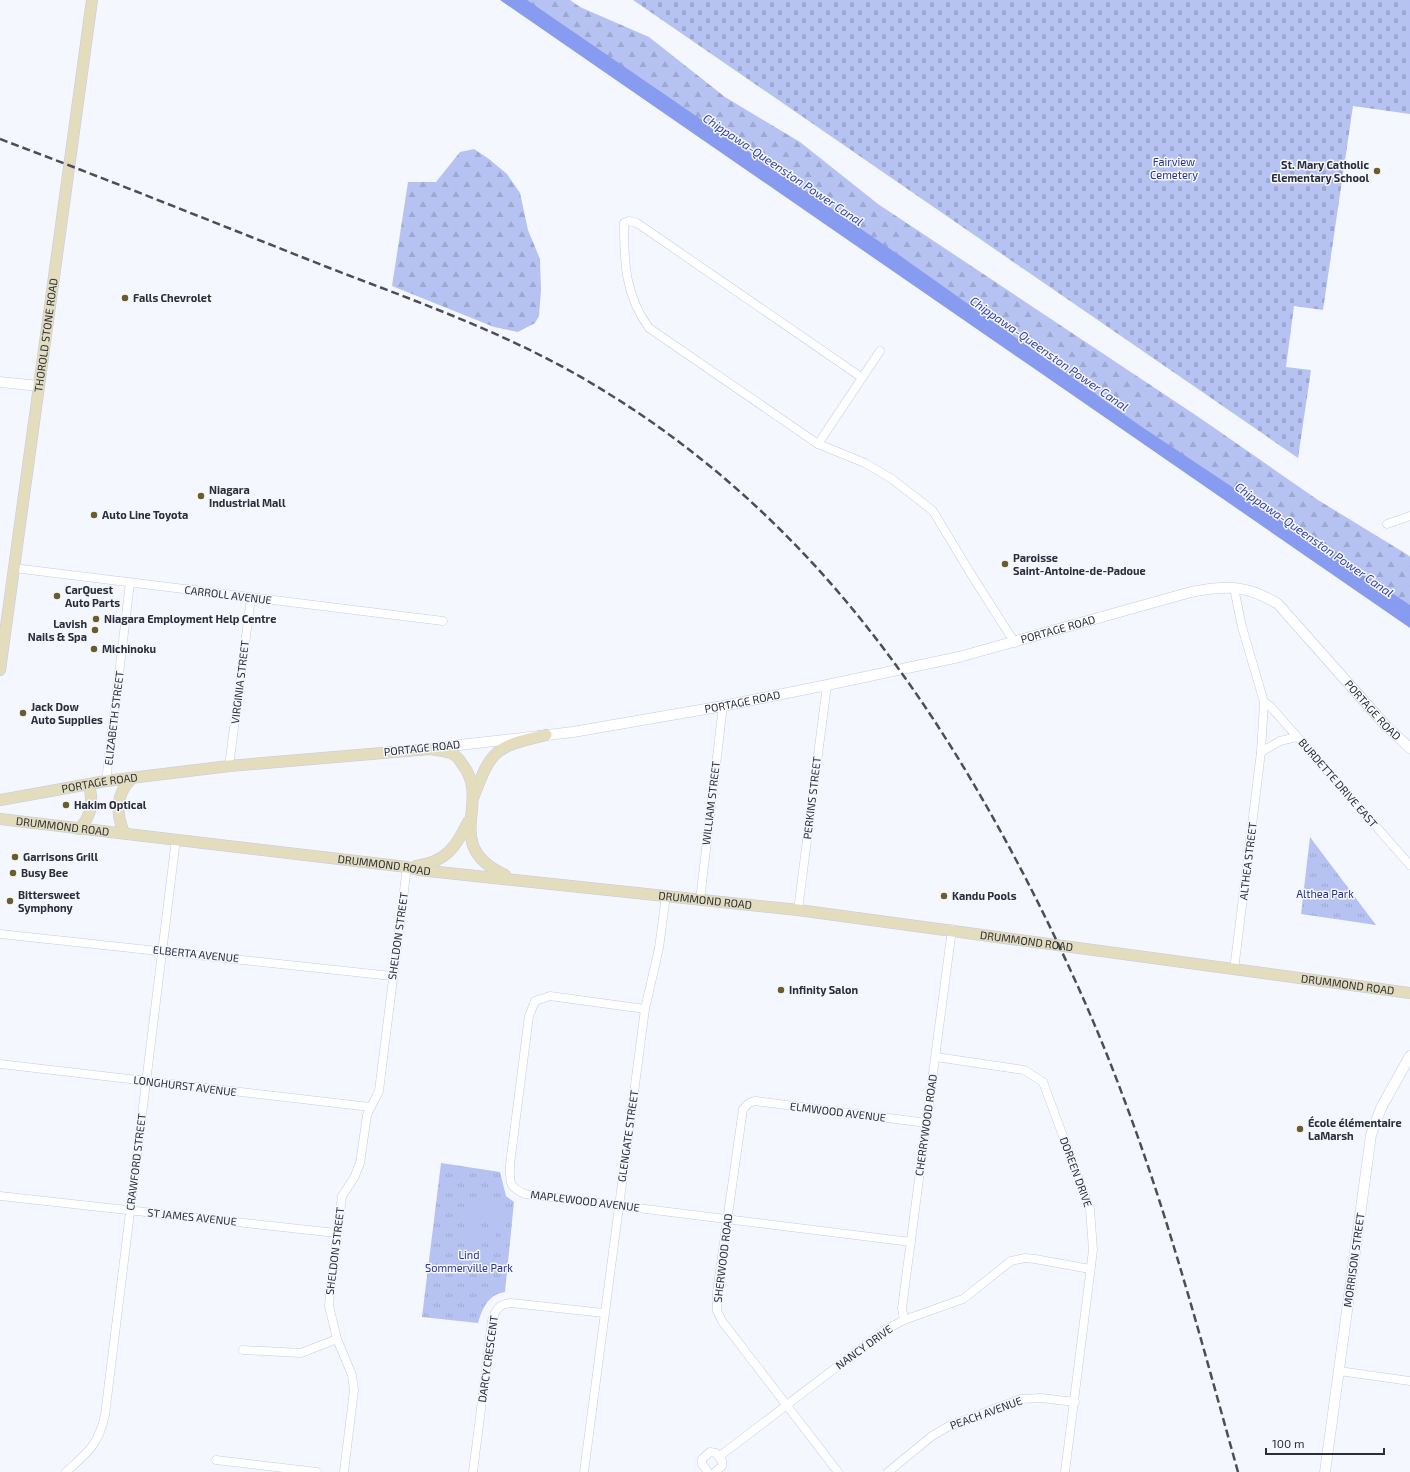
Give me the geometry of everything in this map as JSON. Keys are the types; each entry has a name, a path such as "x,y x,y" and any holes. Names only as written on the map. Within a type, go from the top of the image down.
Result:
{"main road":[{"name":"THOROLD STONE ROAD","path":"0,670 92,0"},
{"path":"513,879 485,864 478,856 470,835 470,819 473,798 483,770 491,758 500,749 546,735"},
{"name":"PORTAGE ROAD","path":"0,800 106,781 229,766 430,749"},
{"path":"430,749 453,753 467,770 473,798"},
{"path":"124,833 119,819 118,803 124,786 132,778"},
{"path":"79,829 88,820 91,810 93,800 90,784"},
{"path":"407,867 430,864 447,855 460,839 470,819"},
{"name":"DRUMMOND ROAD","path":"0,820 176,839 407,867 419,870 798,910 952,929 1234,970 1410,993"}],"street":[{"path":"861,377 637,223 629,221 624,224 624,248 628,284 637,312 649,328 818,444 865,463 892,479 933,511 1015,643"},
{"path":"818,444 861,377 880,351"},
{"path":"0,382 39,386"},
{"path":"1387,524 1410,516"},
{"name":"CARROLL AVENUE","path":"14,568 443,621"},
{"name":"ELIZABETH STREET","path":"106,781 130,583"},
{"name":"PORTAGE ROAD","path":"430,749 573,732 723,706 827,685 959,657 1015,643 1191,592 1213,588 1234,588 1260,593 1278,604 1387,727 1410,748"},
{"name":"ALTHEA STREET","path":"1234,588 1242,627 1264,702 1261,752 1234,970"},
{"name":"VIRGINIA STREET","path":"229,766 251,598"},
{"name":"PERKINS STREET","path":"798,910 827,685"},
{"name":"BURDETTE DRIVE EAST","path":"1264,702 1270,706 1410,865"},
{"name":"WILLIAM STREET","path":"700,900 723,706"},
{"path":"1261,752 1280,741 1297,737"},
{"name":"CRAWFORD STREET","path":"69,1471 93,1447 101,1430 147,1081 176,839"},
{"name":"SHELDON STREET","path":"344,1472 354,1390 352,1375 337,1339 329,1306 336,1233 342,1196 354,1178 360,1163 364,1127 370,1107 379,1091 392,976 407,867"},
{"name":"GLENGATE STREET","path":"584,1472 645,1008 659,948 666,895"},
{"name":"CHERRYWOOD ROAD","path":"904,1320 902,1308 952,929"},
{"name":"ELBERTA AVENUE","path":"0,934 162,950 392,976"},
{"name":"MAPLEWOOD AVENUE","path":"645,1008 550,996 535,1001 528,1024 510,1164 510,1184 515,1190 526,1194 911,1242"},
{"name":"MORRISON STREET","path":"1325,1472 1370,1135 1381,1108 1410,1056"},
{"name":"DOREEN DRIVE","path":"936,1057 1024,1070 1043,1082 1090,1209 1092,1250 1075,1402 1065,1472"},
{"name":"LONGHURST AVENUE","path":"0,1064 370,1107"},
{"name":"ELMWOOD AVENUE","path":"749,1102 762,1102 927,1123"},
{"name":"SHERWOOD ROAD","path":"749,1102 743,1109 717,1292 718,1311 722,1321 838,1472"},
{"name":"ST JAMES AVENUE","path":"0,1196 336,1233"},
{"name":"NANCY DRIVE","path":"708,1472 702,1464 706,1455 710,1452 720,1456 885,1330 904,1320 963,1299 1011,1261 1025,1258 1036,1259 1090,1269"},
{"name":"DARCY CRESCENT","path":"473,1472 492,1321 495,1310 504,1304 511,1303 604,1313"},
{"path":"243,1350 301,1353 337,1339"},
{"path":"1338,1371 1410,1381"},
{"name":"PEACH AVENUE","path":"888,1472 932,1436 955,1424 1021,1399 1041,1398 1075,1402"},
{"path":"715,1472 722,1466 720,1456"},
{"path":"216,1460 317,1472"}],"green space":[{"path":"524,0 570,0 580,7 649,37 725,97 800,142 878,204 1200,418 1318,500 1408,555 1410,557 1410,615"},
{"name":"Fairview Cemetery","path":"633,0 1410,0 1410,114 1353,106 1323,310 1294,306 1286,367 1311,370 1298,458"},
{"path":"474,149 507,174 520,193 528,230 540,259 541,290 539,316 535,323 518,332 494,327 392,286 408,182 436,182 460,152"},
{"name":"Althea Park","path":"1310,837 1376,925 1301,914"},
{"name":"Lind Sommerville Park","path":"441,1163 500,1172 506,1196 514,1202 505,1292 490,1299 484,1307 478,1323 422,1317"},
{"path":"470,1199 503,1203 501,1221 468,1217"},
{"path":"469,1226 496,1230 495,1243 467,1239"},
{"path":"466,1244 494,1248 492,1261 465,1257"}],"water":[{"name":"Chippawa-Queenston Power Canal","path":"500,0 527,0 899,255 1142,427 1410,605 1410,628"}],"railway":[{"path":"0,139 459,318 555,363 586,380 659,427 725,479 786,535 842,596 893,661 940,729 984,801 1052,931 1102,1042 1141,1145 1199,1331 1238,1472"}],"place":[{"name":"St. Mary Catholic Elementary School","path":"1377,171"},
{"name":"Falls Chevrolet","path":"125,298"},
{"name":"Niagara Industrial Mall","path":"201,496"},
{"name":"Auto Line Toyota","path":"94,515"},
{"name":"Paroisse Saint-Antoine-de-Padoue","path":"1005,564"},
{"name":"CarQuest Auto Parts","path":"57,596"},
{"name":"Niagara Employment Help Centre","path":"96,619"},
{"name":"Lavish Nails & Spa","path":"95,630"},
{"name":"Michinoku","path":"94,649"},
{"name":"Jack Dow Auto Supplies","path":"23,713"},
{"name":"Hakim Optical","path":"66,805"},
{"name":"Garrisons Grill","path":"15,857"},
{"name":"Busy Bee","path":"13,873"},
{"name":"Kandu Pools","path":"944,896"},
{"name":"Bittersweet Symphony","path":"10,901"},
{"name":"Infinity Salon","path":"781,990"},
{"name":"École élémentaire LaMarsh","path":"1300,1129"}]}
